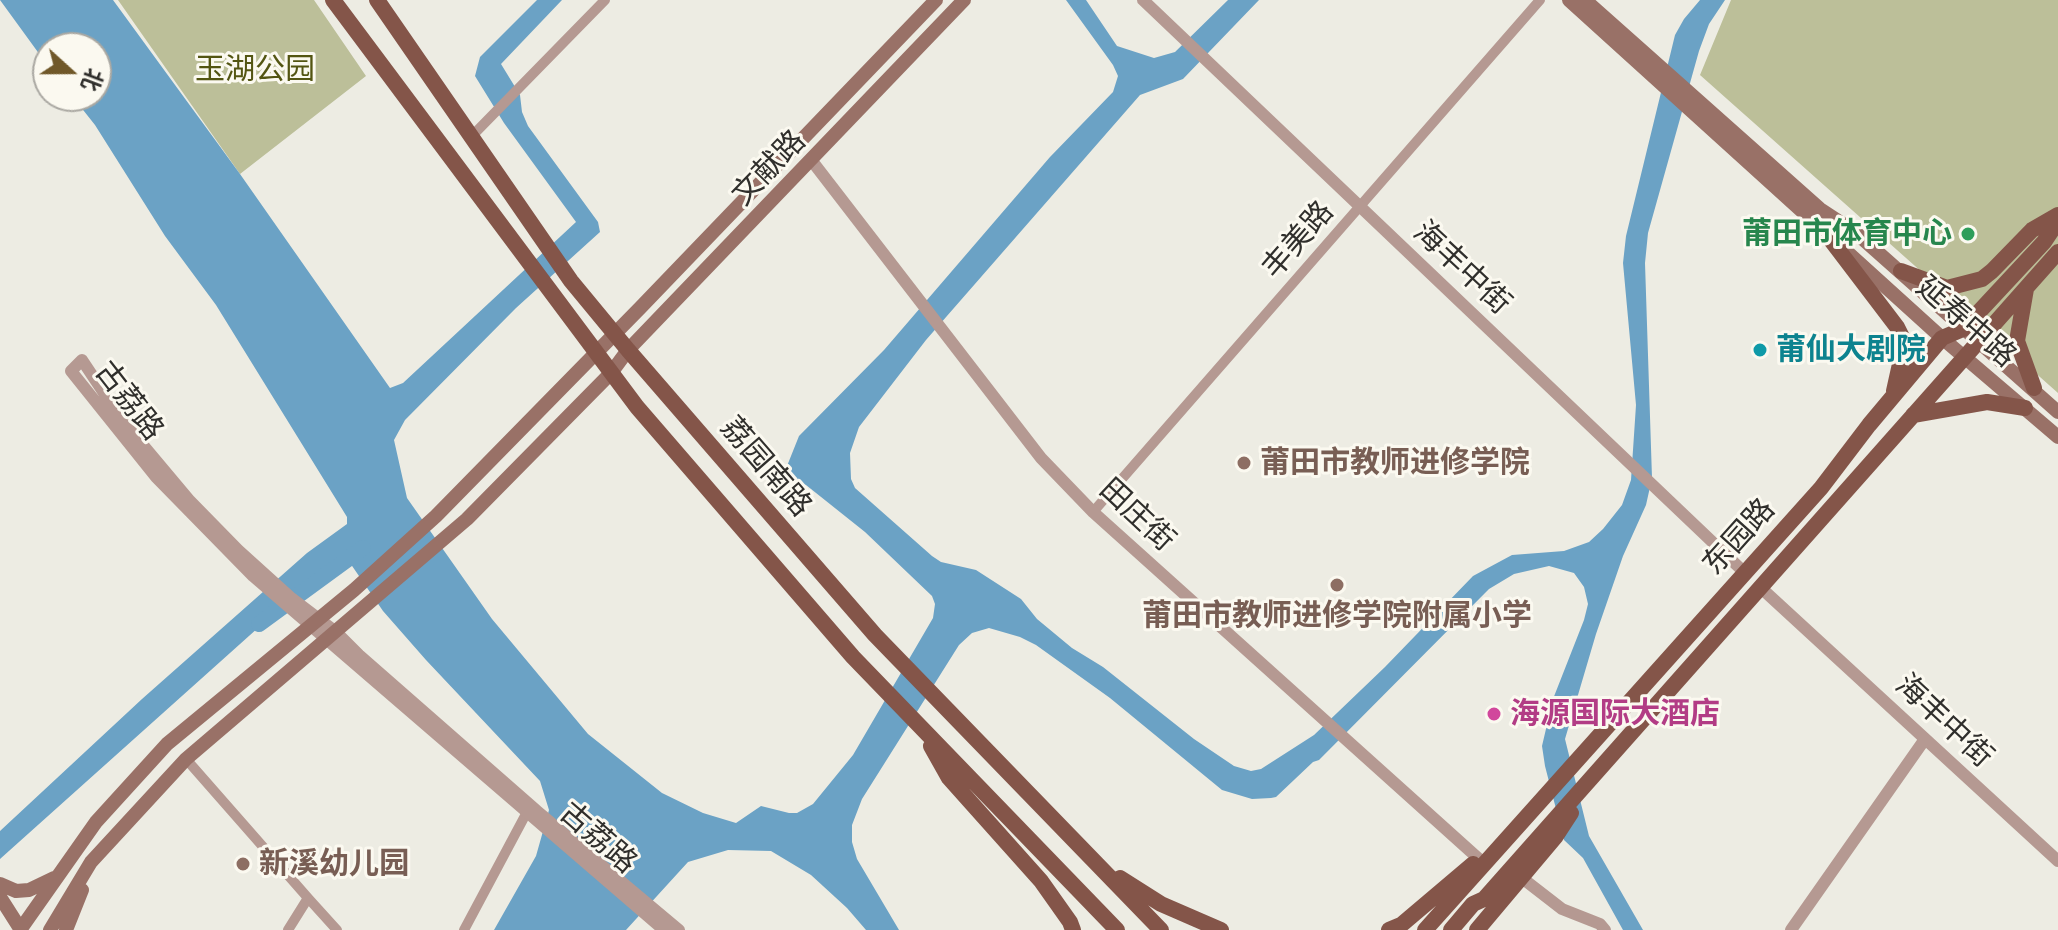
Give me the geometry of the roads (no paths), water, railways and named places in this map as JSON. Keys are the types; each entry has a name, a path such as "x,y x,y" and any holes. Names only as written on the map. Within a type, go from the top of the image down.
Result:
{"main road":[{"name":"荔园南路","path":"377,0 571,281 628,350 906,666 1161,930"},
{"path":"0,897 20,930 96,822 167,744 354,590 431,521 936,0"},
{"name":"文献路","path":"112,839 186,759 361,613 467,519 611,373 628,350 964,0"},
{"path":"1569,0 1701,111"},
{"path":"1585,0 1654,70"},
{"name":"荔园南路","path":"335,3 611,373 759,551 885,690 1117,930"},
{"name":"延寿中路","path":"1701,111 1824,231 2058,437"},
{"name":"延寿中路","path":"1701,111 1820,209 1855,232 2058,412"},
{"path":"1901,271 1947,288 1982,279 2032,230 2058,218"},
{"name":"东园路","path":"1425,930 1821,488 1942,338 1963,329 2044,242 2058,218"},
{"path":"1824,231 1902,337 1902,355 1893,396"},
{"name":"东园路","path":"1451,930 1473,904 1484,899 2058,252"},
{"path":"2026,288 2017,341 2034,388"},
{"path":"1913,415 1987,402 2025,408"},
{"path":"918,724 949,778 1041,881 1073,930"},
{"path":"1477,930 1556,836 1601,767"},
{"path":"1399,928 1537,806"},
{"path":"50,930 91,862 112,839"},
{"path":"66,930 84,885 112,839"},
{"path":"1098,865 1161,904 1221,930"},
{"path":"0,884 16,891 29,890 60,873"},
{"path":"1063,912 1081,930"}],"street":[{"path":"471,137 605,0"},
{"name":"海丰中街","path":"1143,0 1745,573"},
{"name":"丰美路","path":"1093,512 1540,0"},
{"name":"田庄街","path":"812,161 1041,458 1093,512 1479,859"},
{"name":"古荔路","path":"314,622 190,501 122,420 82,360 71,371 156,477 212,535 664,930"},
{"name":"海丰中街","path":"1760,587 2058,861"},
{"path":"1791,930 1925,739"},
{"path":"186,759 337,930"},
{"path":"464,930 533,813"},
{"name":"古荔路","path":"533,813 679,930"},
{"path":"1522,878 1562,909 1600,924 1605,930"},
{"path":"288,930 308,898"}],"water":[{"path":"0,0 113,0 390,388 403,383 576,222 504,123 475,76 480,57 537,0 562,0 501,64 520,95 528,126 598,222 600,232 516,308 405,420 394,440 407,498 492,619 588,734 662,793 703,813 736,823 761,806 797,813 813,804 853,755 933,618 935,604 932,596 865,532 806,485 801,483 790,489 779,475 787,466 799,436 884,350 1050,157 1113,92 1118,76 1113,65 1066,0 1086,0 1117,46 1154,58 1175,52 1228,0 1259,0 1183,79 1140,95 926,340 859,427 850,453 851,479 855,488 932,556 941,562 976,570 1021,599 1037,619 1072,648 1103,667 1194,739 1234,766 1251,771 1261,769 1314,735 1473,576 1512,555 1564,551 1589,542 1622,505 1631,480 1636,405 1623,263 1626,236 1675,35 1700,0 1725,0 1709,24 1699,51 1648,233 1645,263 1652,478 1646,505 1623,556 1596,634 1565,739 1589,836 1643,930 1623,930 1583,858 1564,840 1542,746 1553,699 1588,604 1584,587 1574,573 1549,566 1514,574 1489,589 1319,760 1271,798 1252,799 1222,790 1110,698 1036,645 989,628 972,633 959,645 862,799 852,825 852,842 857,859 899,930 866,930 811,875 771,851 728,850 688,862 626,930 494,930 536,856 549,810 540,781 383,611 348,560 326,567 0,859 0,831 142,699 307,553 347,524 347,517 216,305 165,236 85,112 112,112 112,32 32,32 32,44"}],"waterway":[{"path":"259,624 363,548"}],"place":[{"name":"莆田市体育中心","path":"1968,234"},
{"name":"莆仙大剧院","path":"1760,350"},
{"name":"莆田市教师进修学院","path":"1244,463"},
{"name":"莆田市教师进修学院附属小学","path":"1337,585"},
{"name":"海源国际大酒店","path":"1494,714"},
{"name":"新溪幼儿园","path":"243,864"}],"park label":[{"name":"玉湖公园","path":"255,70"}]}
